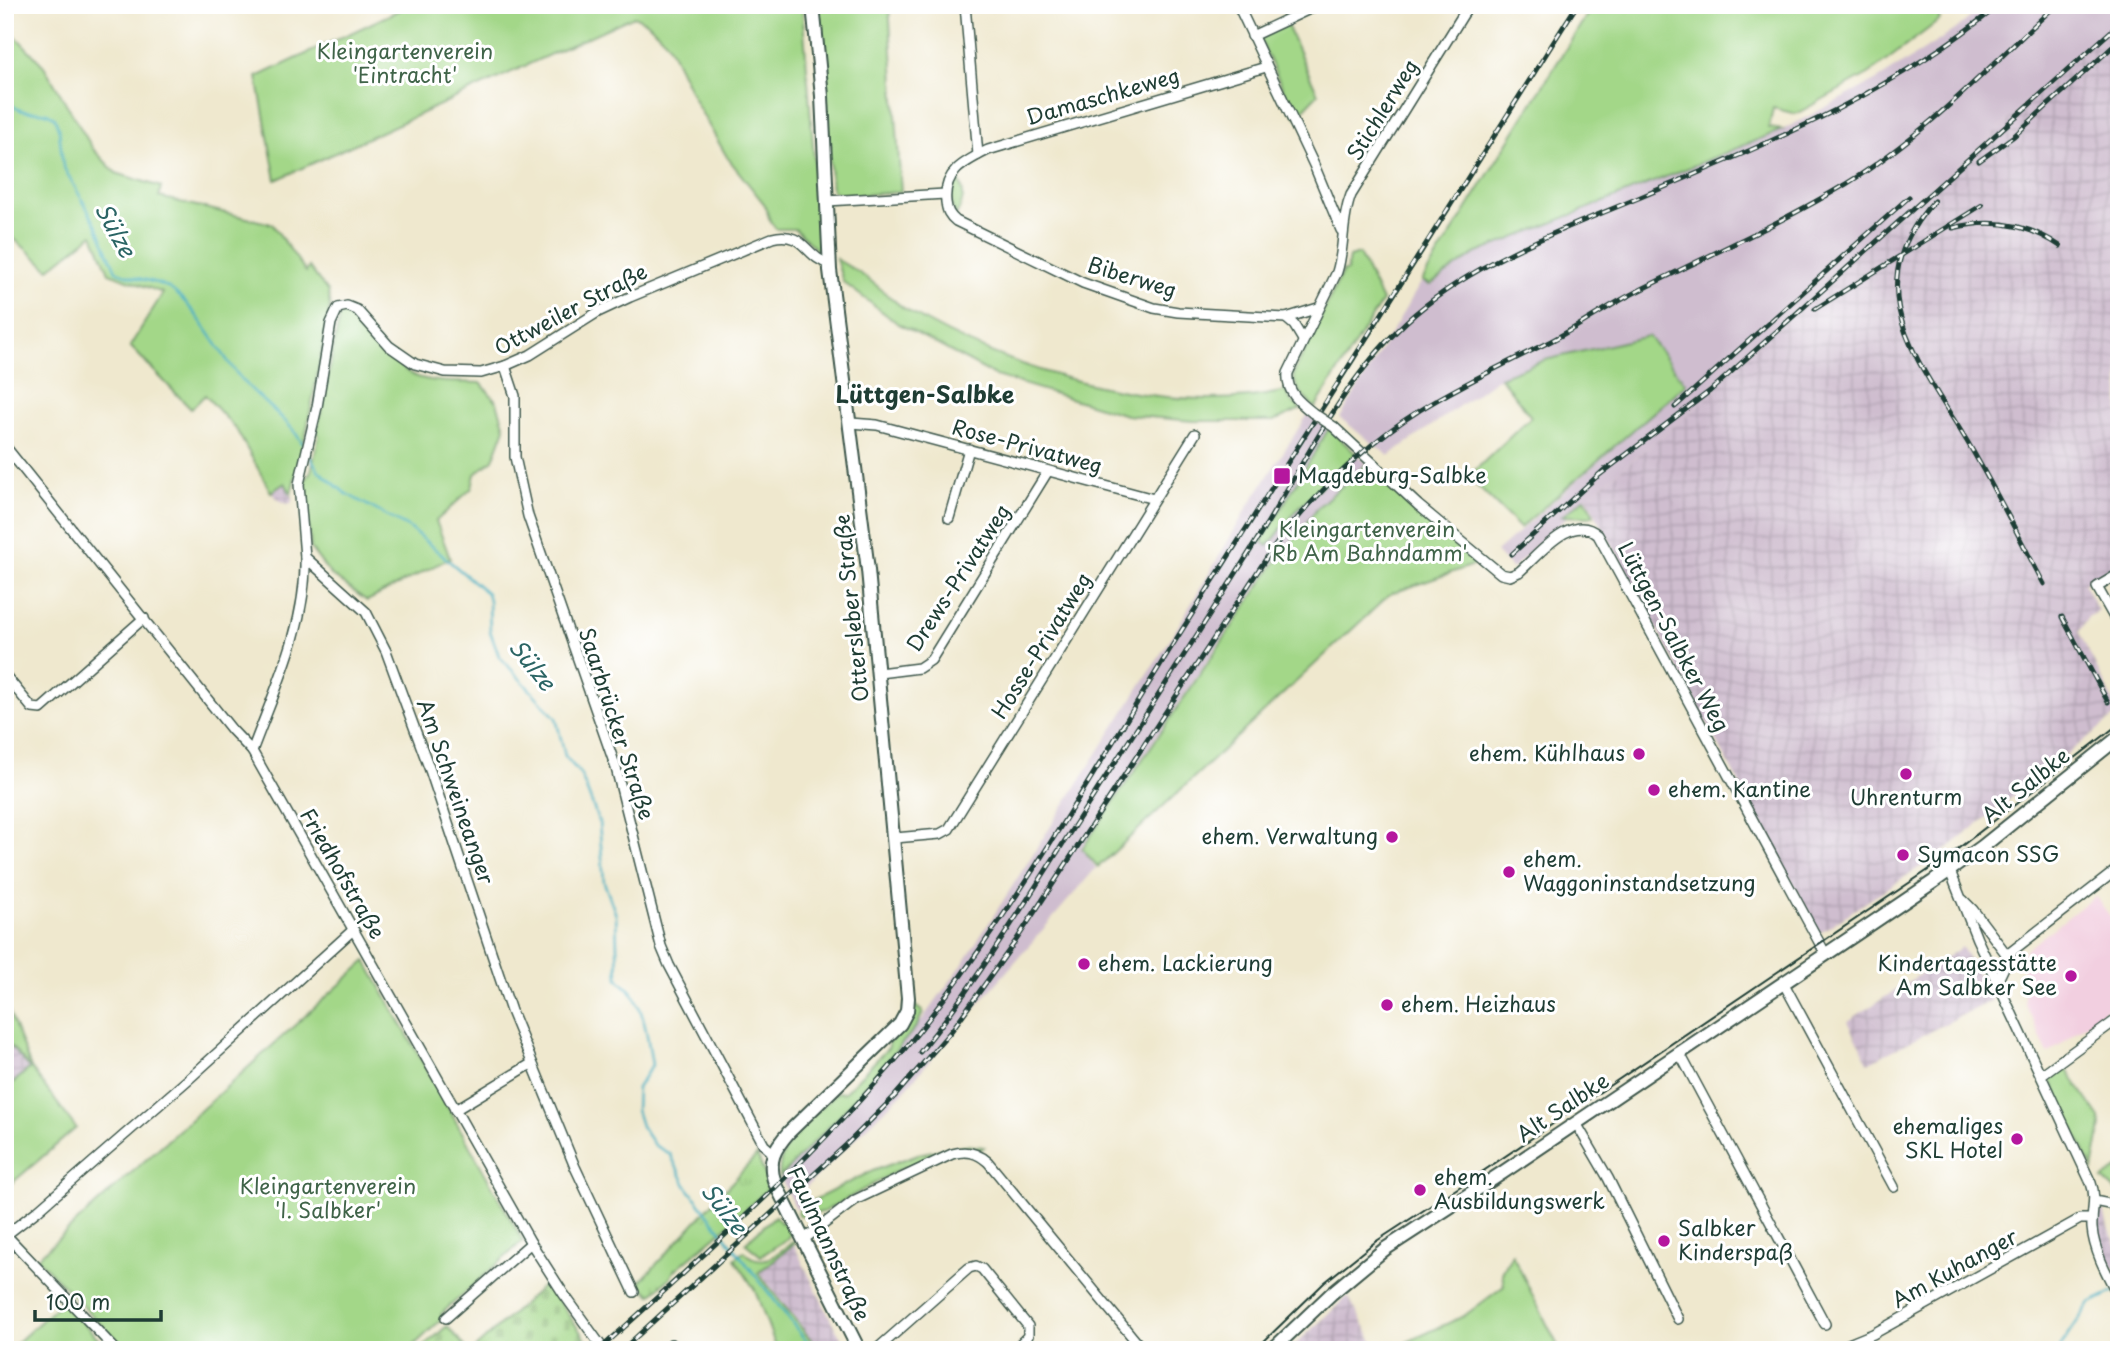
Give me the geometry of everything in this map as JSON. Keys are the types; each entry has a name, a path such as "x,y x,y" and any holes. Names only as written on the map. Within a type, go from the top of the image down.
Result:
{"main road":[{"name":"Ottersleber Straße","path":"773,1153 789,1132 898,1026 906,1011 908,989 878,673 851,423 830,264 813,5"},
{"name":"Alt Salbke","path":"1272,1350 1332,1293 1385,1249 1950,871 2119,737"},
{"name":"Faulmannstraße","path":"773,1153 773,1179 859,1350"}],"street":[{"path":"965,5 978,155"},
{"path":"1238,5 1336,214 1343,239"},
{"path":"1252,36 1318,5"},
{"name":"Stichlerweg","path":"1343,239 1353,190 1469,5"},
{"name":"Damaschkeweg","path":"945,194 954,170 978,155 1013,141 1266,67"},
{"path":"827,201 945,194"},
{"name":"Biberweg","path":"945,194 950,216 978,233 1083,283 1151,307 1178,312 1286,318 1318,308"},
{"name":"Ottweiler Straße","path":"305,556 299,495 327,342 336,310 344,306 355,309 395,352 424,368 471,374 488,372 530,355 614,304 685,272 772,238 795,238 821,260 830,264"},
{"name":"Lüttgen-Salbker Weg","path":"1343,239 1337,272 1290,368 1288,382 1293,395 1334,427 1418,505 1501,574 1510,576 1519,572 1570,529 1585,527 1598,535 1825,954"},
{"path":"1286,318 1303,340"},
{"name":"Saarbrücker Straße","path":"505,366 515,396 515,457 528,516 617,768 661,946 764,1145 773,1153"},
{"name":"Rose-Privatweg","path":"851,423 871,423 1154,499"},
{"name":"Hosse-Privatweg","path":"895,838 940,834 949,829 1195,434"},
{"name":"Friedhofstraße","path":"5,446 232,730 252,751 531,1243 604,1350"},
{"path":"949,518 969,449"},
{"name":"Drews-Privatweg","path":"878,673 919,668 932,660 1048,471"},
{"path":"252,751 292,640 304,590 305,556"},
{"name":"Am Schweineanger","path":"305,556 362,608 376,628 423,750 501,985 531,1064 603,1231 634,1292"},
{"path":"2119,574 2097,586 2119,626"},
{"path":"5,675 33,709 46,707 144,618"},
{"path":"2007,955 2119,868"},
{"path":"1950,871 1965,912 2091,1183 2096,1246 2119,1297"},
{"path":"1962,899 2007,955 1997,982"},
{"path":"116,1350 6,1235 191,1077 353,930"},
{"path":"1783,982 1894,1188"},
{"path":"2041,1075 2119,1018"},
{"path":"1679,1052 1825,1324"},
{"path":"455,1110 531,1064"},
{"path":"1576,1123 1603,1169 1678,1319"},
{"path":"803,1240 845,1206 872,1191 954,1154 976,1153 988,1162 1143,1350"},
{"path":"2094,1201 2119,1206"},
{"name":"Am Kuhanger","path":"1834,1350 1873,1334 2080,1219 2092,1219"},
{"path":"446,1318 531,1243"},
{"path":"876,1350 969,1268 975,1266 982,1269 1028,1326 1028,1337 1014,1350"}],"shaded area":[{"path":"1985,5 2119,5 2119,19 1937,185 1933,182 1820,283 1822,288 1713,384 1717,390 1587,498 1512,569 1496,552 1686,384 1648,336 1545,360 1500,377 1389,456 1340,418 1422,281 1430,285 1475,254 1782,130 1877,80 1955,30"},
{"path":"2119,19 2119,565 2084,584 2098,611 2088,617 2079,632 2119,713 1943,852 1819,933 1587,498 1717,390 1713,384 1822,288 1820,283 1933,182 1937,185"},
{"path":"1308,414 1327,427 1366,463 1318,506 1271,566 1081,848 1096,868 901,1094 797,1196 800,1206 796,1209 780,1177 841,1114 917,1026 962,965 1174,633 1251,502"},
{"path":"285,483 293,497 288,504 271,492"},
{"name":"Kindertagesstätte Am Salbker See","path":"2095,896 2119,928 2119,999 2048,1054 2025,1003 2022,953"},
{"path":"1962,947 1992,1000 1868,1063 1848,1021"},
{"path":"5,1040 31,1068 5,1090"},
{"path":"2104,1211 2119,1250 2119,1266 2113,1268 2100,1241 2097,1213"},
{"path":"794,1245 835,1328 849,1350 820,1350 759,1272"},
{"path":"1348,1296 1378,1350 1290,1350 1298,1342"}],"green space":[{"name":"Kleingartenverein 'Eintracht'","path":"410,5 802,5 821,248 817,250 795,229 776,229 770,221 765,205 727,157 697,105 667,42 648,23 634,16 276,180 257,77"},
{"path":"817,5 889,5 901,192 845,196 832,191"},
{"path":"1593,5 1934,5 1940,20 1870,73 1796,114 1773,108 1769,128 1782,130 1475,254 1430,285 1422,281"},
{"path":"1286,23 1318,94 1296,117 1258,35"},
{"path":"5,25 44,66 93,149 116,173 161,187 159,197 272,224 306,272 309,267 328,292 330,307 307,429 291,494 285,483 271,492 236,429 205,395 191,409 130,346 163,293 109,273 93,234 49,269 5,231"},
{"path":"955,174 963,195 956,216 951,195"},
{"path":"1359,254 1382,301 1315,408 1301,393 1293,375 1343,271 1347,271 1349,257"},
{"path":"836,259 868,279 905,309 946,332 1039,370 1140,394 1239,398 1286,391 1290,400 1301,409 1274,421 1193,421 1126,415 996,376 897,323 843,282"},
{"path":"350,314 398,364 415,376 438,381 481,383 497,402 505,428 493,460 475,474 472,488 436,521 450,558 367,601 330,574 311,549 304,483 311,471 319,436 317,432 340,315"},
{"path":"1648,336 1686,384 1520,528 1468,477 1531,417 1500,377 1545,360"},
{"path":"1329,428 1356,454 1302,504 1268,546 1262,541"},
{"name":"Kleingartenverein 'Rb Am Bahndamm'","path":"1367,464 1476,564 1390,594 1098,867 1082,849 1273,566 1319,506"},
{"path":"1585,498 1594,515 1562,516"},
{"name":"Kleingartenverein 'I. Salbker'","path":"366,961 523,1241 441,1314 443,1318 409,1350 125,1350 37,1258"},
{"path":"5,1001 31,1068 76,1128 5,1189 5,1090 30,1068 5,1040"},
{"path":"914,1005 923,1012 917,1026 841,1114 780,1177 780,1164 790,1141 837,1092 844,1093 889,1047 889,1042 908,1022"},
{"path":"2065,1067 2100,1118 2093,1170 2050,1079"},
{"path":"964,1145 984,1147 979,1151 975,1148 955,1149 940,1157 904,1167 823,1212 799,1216 797,1212 804,1205 870,1172 918,1154"},
{"path":"757,1155 770,1187 674,1271 651,1295 639,1283"},
{"path":"2119,1168 2119,1194 2103,1179"},
{"path":"775,1216 781,1223 785,1221 790,1232 788,1238 761,1256 745,1243"},
{"path":"794,1241 795,1243 758,1273 819,1350 777,1350 755,1290 735,1259 744,1251 751,1257 764,1260"},
{"path":"1512,1254 1560,1350 1402,1350 1407,1342 1464,1316 1504,1286 1502,1273"},
{"path":"546,1283 591,1347 588,1350 473,1350"},
{"path":"63,1301 109,1350 9,1350"},
{"path":"447,1326 468,1350 420,1350"}],"waterway":[{"name":"Sülze","path":"5,98 19,110 43,112 55,118 63,166 97,226 116,271 161,284 177,294 196,315 238,375 290,426 304,446"},
{"name":"Sülze","path":"309,455 319,471 345,493 411,529 487,593 490,631 499,656 556,718 565,756 581,775 599,822 604,882 616,915 618,978 637,1002 646,1028 652,1065 637,1088 636,1110 641,1126 654,1145 670,1154 687,1187 813,1350"},
{"path":"2058,1350 2090,1303 2113,1292"}],"tram line":[{"path":"1255,1350 1325,1282 1375,1242 1946,858 2119,724"}],"railway":[{"path":"599,1350 718,1242 832,1130 904,1050 980,950 1577,5"},
{"path":"920,1052 963,996 1022,908 1233,578 1346,393 1390,338 1440,295 1493,262 1549,235 1825,116 1914,66 1999,5"},
{"path":"622,1350 846,1145 894,1097 952,1030 1015,942 1271,551 1321,492 1358,456 1398,424 1436,400 1562,335 1624,298 1767,227 1846,184 1929,123 2056,5"},
{"path":"1598,476 1710,391 2119,24"},
{"path":"1979,161 2014,136 2119,41"},
{"path":"1675,407 1909,197"},
{"path":"1934,201 1910,234 1898,266 1897,297 1904,328 1933,387 1981,465 2044,584"},
{"path":"1815,309 1982,205"},
{"path":"1953,228 1981,224 2009,225 2035,232 2060,246"},
{"path":"1512,554 1604,470"},
{"path":"2062,617 2108,702"}],"place":[{"name":"Magdeburg-Salbke","path":"1282,476"},
{"name":"ehem. Kühlhaus","path":"1639,754"},
{"name":"Uhrenturm","path":"1906,774"},
{"name":"ehem. Kantine","path":"1654,790"},
{"name":"ehem. Verwaltung","path":"1392,837"},
{"name":"Symacon SSG","path":"1903,855"},
{"name":"ehem. Waggoninstandsetzung","path":"1509,872"},
{"name":"ehem. Lackierung","path":"1084,964"},
{"name":"Kindertagesstätte Am Salbker See","path":"2071,976"},
{"name":"ehem. Heizhaus","path":"1387,1005"},
{"name":"ehemaliges SKL Hotel","path":"2017,1139"},
{"name":"ehem. Ausbildungswerk","path":"1420,1190"},
{"name":"Salbker Kinderspaß","path":"1664,1241"}],"district":[{"name":"Lüttgen-Salbke","path":"925,395"}]}
